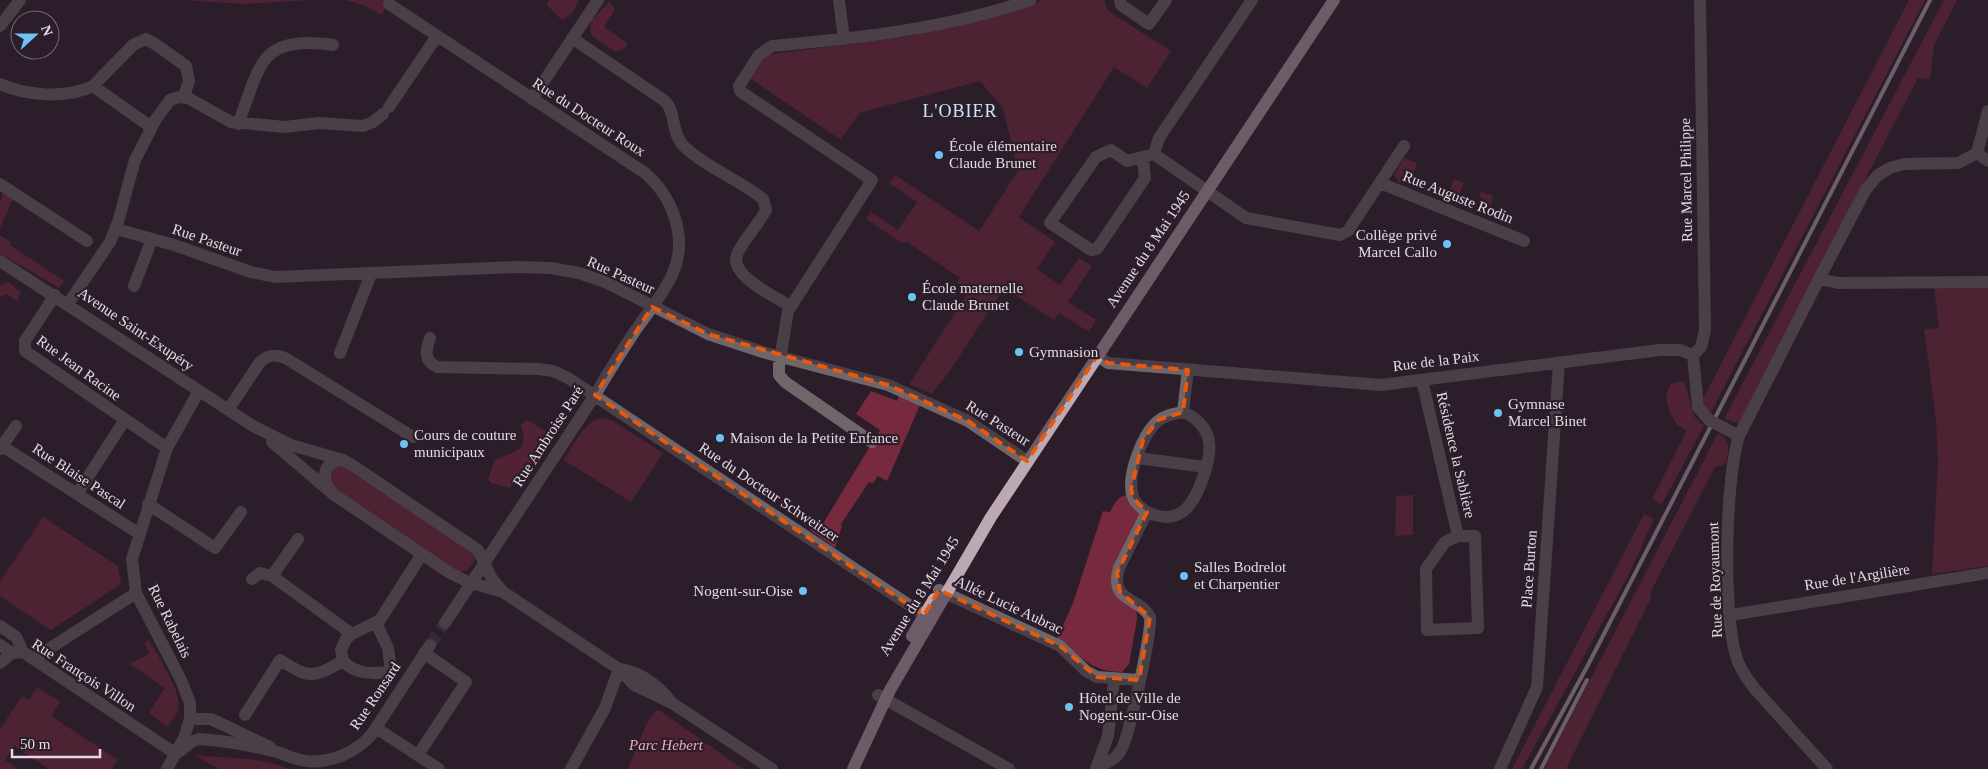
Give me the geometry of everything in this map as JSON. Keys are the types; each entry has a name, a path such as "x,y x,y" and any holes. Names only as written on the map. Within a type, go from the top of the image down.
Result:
{"main road":[{"name":"Avenue du 8 Mai 1945","path":"882,697 943,592 1027,461 1334,0"},
{"name":"Avenue du 8 Mai 1945","path":"882,697 924,615 943,592"},
{"path":"844,769 882,697"},
{"path":"853,769 882,697"}],"street":[{"path":"0,26 20,0"},
{"path":"532,99 598,0"},
{"path":"839,0 844,39"},
{"path":"872,442 785,382 778,371 786,316 790,306 872,180 739,89 759,55 767,48 908,32 1002,9 1030,0"},
{"path":"1120,0 1120,5 1149,24 1166,0"},
{"path":"1148,156 1127,161 1110,150 1096,157 1050,224 1090,250 1097,249 1145,178 1148,156 1252,0"},
{"name":"Rue Marcel Philippe","path":"1693,355 1701,347 1705,330 1700,0"},
{"name":"Rue du Docteur Roux","path":"389,4 645,174 665,195 677,226 678,251 673,274 652,307"},
{"path":"68,304 110,242 116,229 132,168 151,127 170,100 184,96 222,119 238,124 285,127 319,123 362,126 372,122 386,110 436,36"},
{"path":"572,38 665,101 670,109 676,133 686,148 763,199 766,210 738,253 736,264 744,276 790,306"},
{"path":"0,84 27,94 40,95 83,90 93,86 133,45 146,39 186,66 189,81 184,96"},
{"path":"238,124 261,67 272,51 283,46 303,43 333,45"},
{"path":"93,86 151,127"},
{"path":"1988,111 1977,153 1988,162"},
{"name":"Rue Auguste Rodin","path":"1148,156 1207,191 1246,218 1340,235 1348,231 1404,146"},
{"name":"Rue de Royaumont","path":"1827,769 1744,675 1735,654 1728,547 1734,460 1739,436 1866,188 1878,175 1890,168 1904,164 1958,163 1977,153"},
{"name":"Rue Auguste Rodin","path":"1380,183 1524,241"},
{"path":"0,184 88,241"},
{"name":"Rue Pasteur","path":"116,229 260,274 293,277 530,266 570,271 605,282 708,334 780,357 888,385 968,422 1027,461"},
{"path":"134,286 152,239"},
{"name":"Avenue Saint-Exupéry","path":"0,261 253,426 291,445 343,460 474,546 485,562 492,579 503,592 619,669 634,685 672,704 772,769"},
{"path":"340,353 372,274"},
{"path":"1819,279 1838,283 1988,282"},
{"name":"Rue Jean Racine","path":"54,295 24,340 25,352 166,448"},
{"name":"Rue Ambroise Paré","path":"472,583 595,395 606,374 652,307"},
{"name":"Rue du Docteur Schweitzer","path":"430,338 426,354 430,362 437,366 546,370 568,378 924,615"},
{"name":"Rue de la Paix","path":"1097,356 1108,363 1366,384 1422,380 1667,349 1680,350 1693,355"},
{"path":"228,410 260,362 266,357 276,355 287,359 412,437"},
{"path":"1693,355 1698,407 1709,420 1739,436"},
{"name":"Place Burton","path":"1500,769 1537,687 1559,362"},
{"path":"1183,412 1188,370"},
{"name":"Résidence la Sablière","path":"1422,380 1458,536"},
{"name":"Rue Rabelais","path":"167,769 184,738 190,719 190,703 185,689 136,593 132,559 138,533 166,448 199,391"},
{"path":"1183,412 1199,421 1206,431 1210,444 1198,491 1184,511 1164,517 1146,512 1136,502 1131,489 1138,458 1143,440 1158,420 1169,414 1183,412"},
{"path":"76,494 124,421"},
{"path":"1,447 16,426"},
{"name":"Avenue Saint-Exupéry","path":"253,426 333,494 422,554 457,577 503,592"},
{"name":"Rue Blaise Pascal","path":"1,447 138,533"},
{"path":"1138,458 1205,467"},
{"path":"333,494 326,483 326,469 331,463 343,460"},
{"path":"148,504 215,548 241,512"},
{"path":"1096,768 1114,759 1124,745 1139,680 1150,617 1146,611 1123,596 1118,589 1117,578 1119,568 1146,512"},
{"name":"Résidence la Sablière","path":"1458,536 1474,536 1478,628 1426,630 1426,569 1445,542 1458,536"},
{"path":"272,576 298,539"},
{"path":"405,681 391,671 369,673 352,668 343,661 342,650 352,634 376,624 422,554"},
{"path":"252,579 260,573 272,576 352,634"},
{"name":"Rue de l'Argilière","path":"1731,615 1988,573"},
{"path":"445,623 472,583"},
{"name":"Allée Lucie Aubrac","path":"943,592 1056,644 1064,649 1086,671 1097,677 1114,680 1139,680"},
{"path":"23,655 136,593"},
{"path":"376,624 388,648 391,671"},
{"path":"0,626 16,637 23,655"},
{"path":"0,645 23,655"},
{"name":"Rue Ronsard","path":"190,719 205,717 211,719 281,753 307,762 330,759 357,748 368,739 427,649 466,682 418,755"},
{"name":"Rue François Villon","path":"0,663 23,655 176,754"},
{"path":"245,715 280,660 302,673 310,675 343,661"},
{"path":"571,769 605,708 619,669"},
{"path":"1096,768 1108,736 1114,680"},
{"path":"882,697 1009,769"},
{"path":"376,728 439,769"},
{"name":"Rue Ronsard","path":"176,754 191,742 200,739 281,753"}],"highlighted area":[{"path":"652,307 708,334 888,385 968,421 1027,461 1097,356 1108,363 1188,370 1183,412 1158,420 1143,440 1131,489 1133,498 1147,512 1117,573 1120,592 1150,617 1139,680 1097,677 1060,646 939,590 924,615 595,395"}],"green space":[{"path":"183,0 312,0 245,4"},
{"path":"345,0 392,0 381,15 366,6"},
{"path":"1043,0 1104,0 1108,11 1171,51 1147,88 1114,67 1019,217 1055,242 1037,269 1060,285 1079,258 1092,266 1068,302 1096,320 1089,332 1059,313 1054,320 1004,288 949,372 932,394 909,384 969,291 957,283 960,278 907,242 902,243 866,219 871,212 898,230 917,202 889,183 895,175 979,231 1018,171 1003,108 980,81 859,113 841,140 751,79 764,58 772,54 906,37 1017,10"},
{"path":"1909,0 1925,0 1711,412 1705,407 1703,399"},
{"path":"1944,0 1957,0 1934,45 1930,79 1918,78 1772,358 1745,417 1739,423 1724,419"},
{"path":"1404,158 1417,163 1414,173 1405,170 1400,184 1394,175"},
{"path":"1454,179 1464,183 1457,199 1448,195"},
{"path":"1481,191 1493,196 1488,216 1481,214 1486,200 1479,197"},
{"path":"3,192 13,199 0,228 0,202"},
{"path":"0,235 11,242 10,245 64,281 59,288 0,253"},
{"path":"8,282 21,292 17,301 7,294 0,297 0,286"},
{"path":"1934,287 1988,288 1988,566 1932,574 1938,461 1936,420 1924,329 1939,328"},
{"path":"871,391 897,401 899,396 920,405 887,481 878,476 873,483 869,482 841,524 835,548 810,530 812,526 819,530 880,430 856,414"},
{"path":"1694,416 1704,426 1662,504 1652,499"},
{"path":"603,418 613,421 663,453 631,502 564,460 575,441 585,429 596,420"},
{"path":"1718,433 1727,442 1726,464 1715,467 1650,593 1652,596 1566,769 1544,769"},
{"path":"340,465 471,549 475,557 471,567 462,571 455,571 335,489 330,481 332,468"},
{"path":"1132,493 1147,512 1117,578 1136,604 1137,619 1129,664 1122,672 1101,669 1086,662 1057,639 1073,603 1103,511 1110,512 1118,499"},
{"path":"1413,495 1413,535 1395,536 1396,496"},
{"path":"1644,514 1654,519 1628,576 1522,769 1512,769"},
{"path":"43,517 118,566 121,584 51,630 0,596 0,582"},
{"path":"149,640 169,674 179,702 178,710 167,727 149,713 165,688 130,664 150,653 144,643"},
{"path":"37,687 60,702 51,716 118,760 112,769 49,769 14,746 5,760 18,769 0,769 0,729 22,696 29,700"},
{"name":"Parc Hebert","path":"656,710 743,769 628,769 645,727"},
{"path":"194,755 254,760 289,769 219,769"}],"shaded area":[{"path":"549,0 579,0 572,13 562,20 547,5"},
{"path":"609,2 615,9 604,27 627,43 626,47 616,52 592,36 590,31 591,21"},
{"path":"1684,381 1694,416 1687,431 1677,425 1669,410 1667,400 1668,389 1671,384"},
{"path":"527,420 551,434 550,445 510,488 491,483 488,479 494,461 518,450 523,441 521,425"}],"tunnel":[{"path":"430,645 445,623"}],"railway":[{"path":"1531,769 1588,665 1930,0"},
{"path":"1541,769 1587,680"}],"place":[{"name":"École élémentaire Claude Brunet","path":"939,155"},
{"name":"Collège privé Marcel Callo","path":"1447,244"},
{"name":"École maternelle Claude Brunet","path":"912,297"},
{"name":"Gymnasion","path":"1019,352"},
{"name":"Gymnase Marcel Binet","path":"1498,413"},
{"name":"Maison de la Petite Enfance","path":"720,438"},
{"name":"Cours de couture municipaux","path":"404,444"},
{"name":"Salles Bodrelot et Charpentier","path":"1184,576"},
{"name":"Nogent-sur-Oise","path":"803,591"},
{"name":"Hôtel de Ville de Nogent-sur-Oise","path":"1069,707"}],"district":[{"name":"L'OBIER","path":"960,111"}]}
